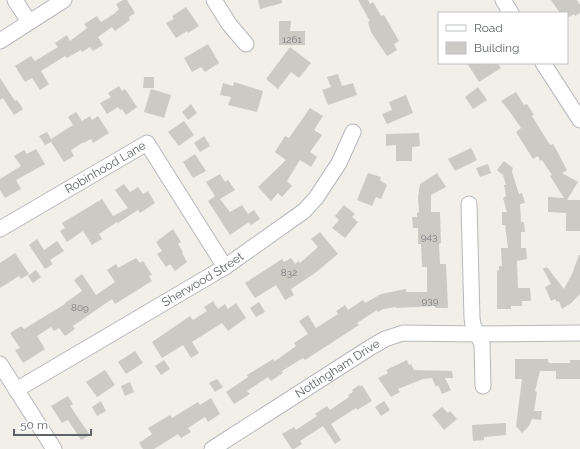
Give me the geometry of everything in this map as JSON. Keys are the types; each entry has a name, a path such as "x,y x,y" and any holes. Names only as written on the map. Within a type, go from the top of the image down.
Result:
{"street":[{"path":"15,0 29,22"},
{"path":"0,40 64,0"},
{"path":"214,0 229,24 246,44"},
{"path":"503,0 510,12"},
{"path":"545,64 580,120"},
{"name":"Sherwood Street","path":"16,390 225,267 304,210 316,198 339,163 353,132"},
{"name":"Robinhood Lane","path":"0,229 147,143 225,267"},
{"path":"469,204 472,318 473,325 482,344 483,386"},
{"name":"Nottingham Drive","path":"212,449 385,339 403,333 580,333"},
{"path":"0,364 54,449"}],"building":[{"path":"123,0 127,0 135,13 129,17 130,20 115,31 112,27 98,37 103,45 93,51 90,47 67,58 65,56 41,71 49,84 40,90 32,78 25,82 15,66 31,56 35,61 58,47 55,43 67,35 70,41 87,28 84,24 97,16 101,22 114,14 119,9 116,4"},
{"path":"258,0 282,0 282,3 260,9"},
{"path":"358,0 368,0 370,4 373,2 381,16 384,15 399,41 394,44 397,50 387,56 371,32 368,22 370,21"},
{"path":"551,0 577,0 580,5 580,13 575,16 574,14 569,17 568,12 559,12"},
{"path":"186,7 199,26 176,38 166,23 174,19 172,16"},
{"path":"279,21 291,21 290,31 305,31 305,45 279,45"},
{"path":"208,44 219,63 205,72 201,67 192,72 184,58"},
{"path":"290,47 311,63 299,78 291,72 278,89 266,79"},
{"path":"468,64 498,64 501,68 479,82"},
{"path":"338,74 342,86 353,83 357,95 328,105 322,90 331,87 327,77"},
{"path":"144,77 154,77 154,88 143,88"},
{"path":"0,78 15,101 17,100 23,109 14,115 3,98 0,100"},
{"path":"234,82 263,91 257,112 228,105 231,97 220,95 223,83 233,86"},
{"path":"119,86 122,91 125,89 137,107 126,115 122,109 120,110 118,107 107,114 100,103 111,97 108,93"},
{"path":"478,87 487,100 473,109 465,97"},
{"path":"151,89 171,95 164,118 144,112"},
{"path":"516,92 524,105 527,104 534,115 532,116 550,145 553,144 557,151 567,170 562,173 578,182 567,200 580,200 580,231 566,231 566,213 548,212 548,197 564,198 542,160 540,161 538,156 533,159 516,132 521,128 501,101"},
{"path":"406,95 413,113 387,124 382,114 392,110 389,102"},
{"path":"191,104 197,113 188,120 182,112"},
{"path":"310,108 323,116 314,130 322,135 310,152 317,157 311,167 300,160 287,181 292,186 282,197 278,193 271,201 258,187 286,160 275,152 285,136 289,138"},
{"path":"76,112 82,121 90,116 92,120 98,116 109,133 93,143 91,139 71,150 74,156 64,162 51,142 45,145 39,136 47,132 51,139 73,125 68,117"},
{"path":"184,121 194,135 179,146 168,132"},
{"path":"419,133 420,146 412,147 412,161 396,161 396,145 386,146 386,134"},
{"path":"204,136 210,146 200,152 194,143"},
{"path":"471,148 477,160 455,171 448,159"},
{"path":"36,149 45,164 16,180 21,189 5,198 0,190 0,179 21,166 14,156 24,150 27,154"},
{"path":"195,154 206,171 193,178 183,162"},
{"path":"504,161 513,168 512,172 519,194 522,193 525,203 520,204 521,222 524,222 525,232 521,232 521,248 526,248 527,259 517,261 518,288 530,288 531,301 522,301 522,306 511,306 511,309 497,309 497,271 499,270 499,266 502,266 501,248 508,248 505,225 502,225 502,212 507,212 503,198 506,196 504,185 506,185 503,175 497,170"},
{"path":"488,164 491,173 480,177 476,168"},
{"path":"368,173 381,177 380,180 387,185 381,199 376,197 372,206 357,200"},
{"path":"437,173 446,187 431,195 431,212 440,212 440,264 446,264 448,308 435,308 435,306 396,307 383,309 378,312 377,310 357,323 359,325 305,360 303,358 282,371 283,373 271,381 268,377 247,391 250,394 234,404 226,392 248,377 247,375 273,359 275,361 296,346 294,343 308,334 299,321 308,315 316,328 338,314 336,311 345,305 348,310 363,300 365,303 381,294 406,289 406,292 427,292 427,267 422,267 421,244 418,244 418,228 413,228 412,217 417,217 417,213 419,212 418,197 420,184"},
{"path":"220,174 225,182 228,180 235,190 220,199 230,212 242,205 248,214 254,210 260,219 251,225 249,222 230,235 208,201 215,196 206,182"},
{"path":"124,184 130,192 138,187 143,194 148,191 155,203 140,213 138,210 99,234 102,239 92,245 83,231 67,242 60,231 65,228 62,223 102,199 113,216 128,208 115,190"},
{"path":"344,205 355,214 352,217 358,222 345,238 332,228 339,220 335,216"},
{"path":"173,229 181,242 178,244 187,262 175,271 170,264 166,267 157,254 162,251 156,242"},
{"path":"320,232 338,254 315,273 291,289 294,295 285,300 276,285 255,298 245,283 282,259 284,262 291,258 295,264 299,261 300,263 318,247 311,239"},
{"path":"37,239 44,250 57,241 64,251 50,260 53,264 45,269 29,245"},
{"path":"15,253 29,274 21,279 19,276 0,288 0,263"},
{"path":"579,255 580,294 562,309 559,301 557,302 555,299 551,301 545,287 551,284 543,269 547,267 564,289 572,274"},
{"path":"136,258 140,263 143,261 152,275 149,276 152,281 115,304 112,299 73,326 75,329 65,336 59,328 54,331 51,327 37,336 45,349 23,363 15,350 20,348 10,333 21,326 24,329 65,304 82,291 74,280 82,274 96,295 115,282 107,270 116,264 118,268"},
{"path":"36,270 41,277 33,283 28,276"},
{"path":"213,301 218,309 225,304 228,309 236,303 246,318 228,331 222,323 192,342 199,353 191,358 183,345 162,358 152,342 190,316 193,320 207,311 204,307"},
{"path":"259,302 265,312 256,317 250,308"},
{"path":"135,351 143,363 126,374 118,362"},
{"path":"515,359 548,359 548,362 550,363 570,363 570,360 580,360 580,379 556,379 556,371 540,371 535,391 537,392 534,411 542,411 541,420 532,419 529,426 522,433 516,426 522,379 515,379"},
{"path":"164,360 170,369 161,375 155,366"},
{"path":"407,360 409,365 411,364 414,370 452,371 453,378 445,378 451,390 442,394 438,385 436,387 432,378 423,379 398,389 400,392 391,397 378,378 388,373 386,370"},
{"path":"105,370 115,385 97,397 86,382"},
{"path":"217,379 223,387 215,392 209,383"},
{"path":"130,382 134,392 125,396 121,386"},
{"path":"359,385 360,387 362,385 372,401 357,410 356,408 331,424 341,440 335,444 323,426 300,441 302,444 292,449 282,434 294,427 296,430 317,416 315,414 327,406 330,410 349,397 348,395 353,392 352,390"},
{"path":"68,396 73,404 70,406 90,435 81,440 68,420 62,423 51,406"},
{"path":"211,398 220,414 208,422 205,417 188,428 191,432 181,438 178,434 154,449 143,449 139,443 152,434 148,428 170,415 172,418 198,402 200,405"},
{"path":"101,401 106,411 97,416 92,407"},
{"path":"384,401 390,410 381,416 375,407"},
{"path":"442,407 448,413 450,411 457,419 444,430 432,415"},
{"path":"506,423 506,435 484,437 484,440 473,441 472,425"}]}
